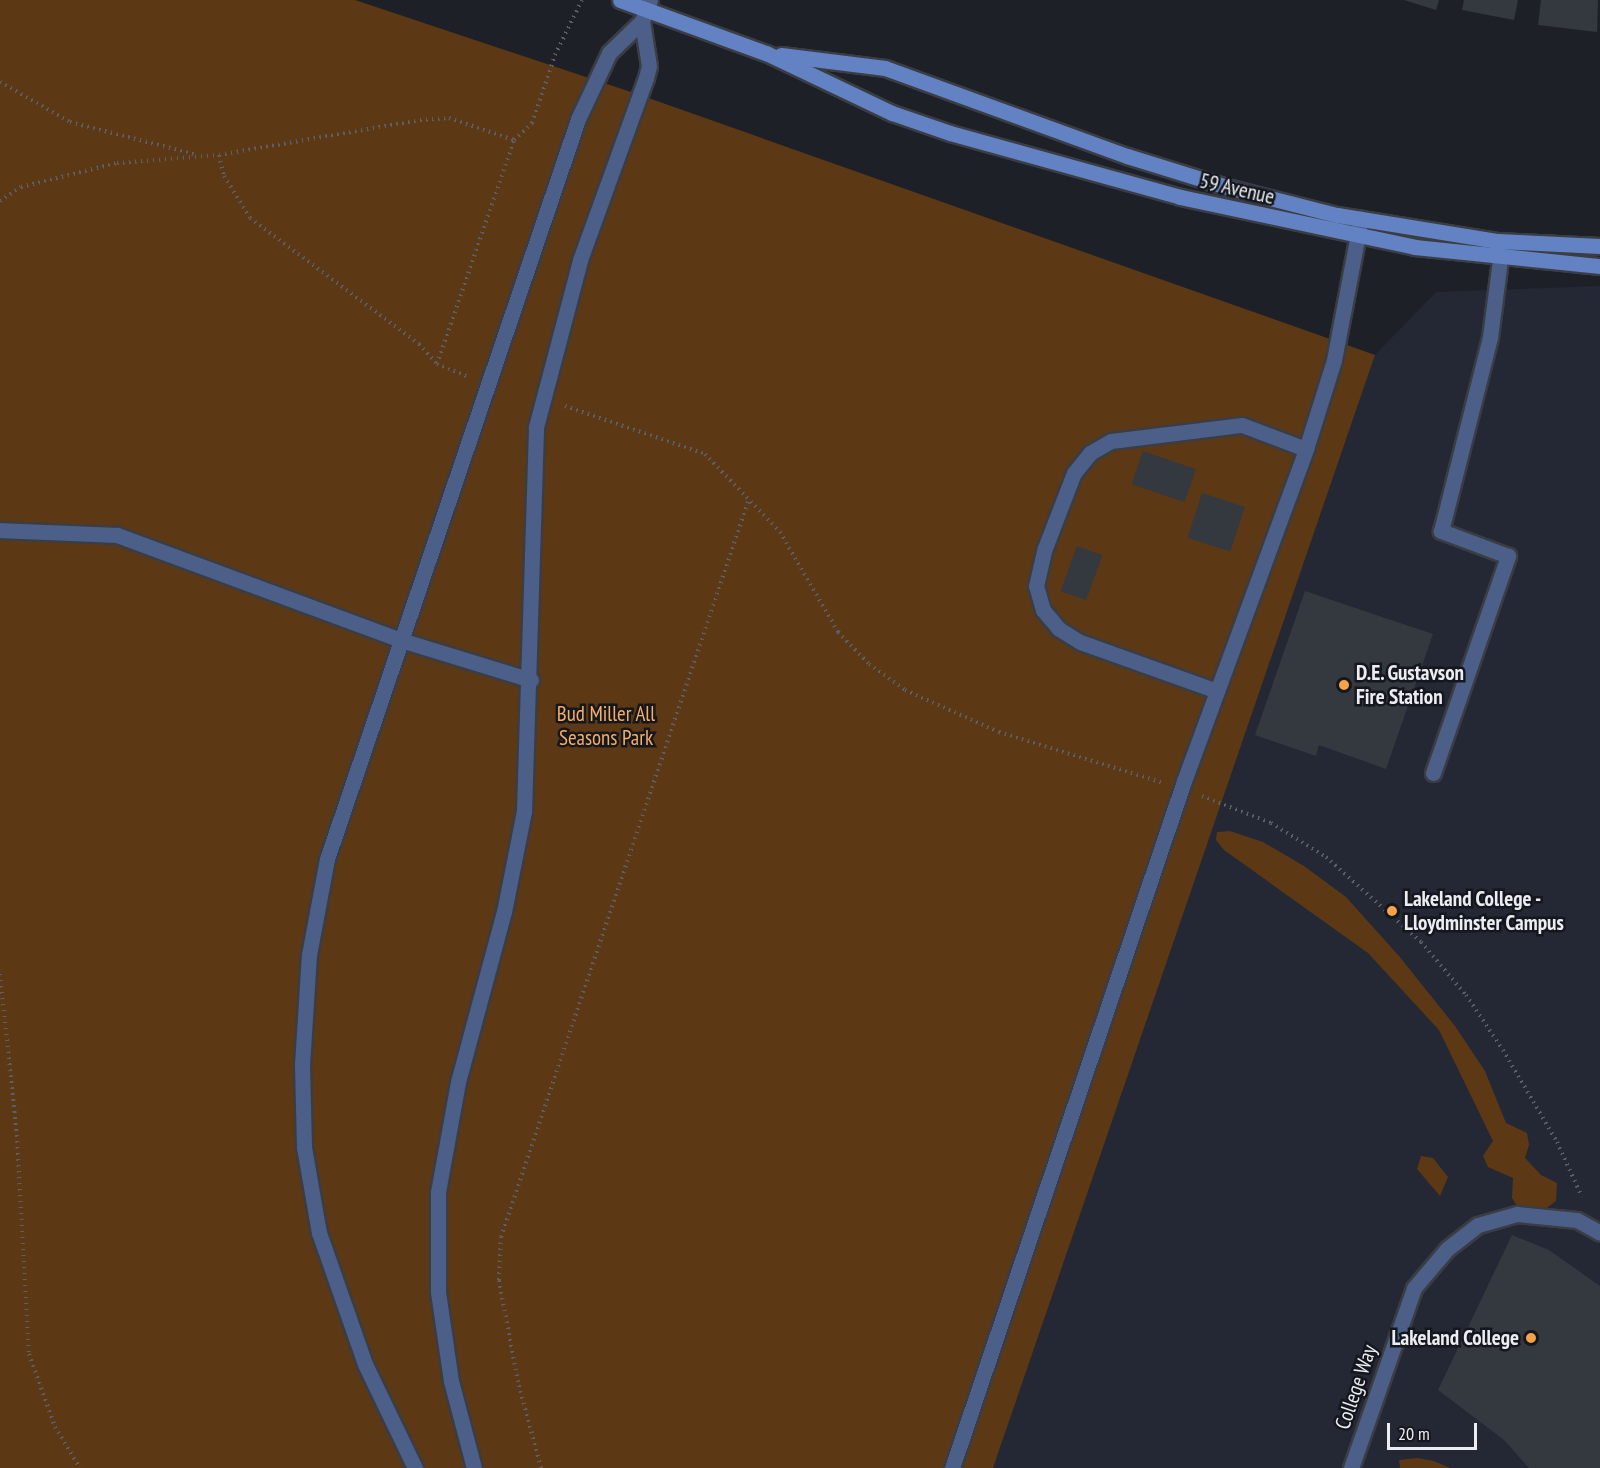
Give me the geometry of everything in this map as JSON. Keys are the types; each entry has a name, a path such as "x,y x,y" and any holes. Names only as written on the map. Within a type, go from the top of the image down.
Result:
{"main road":[{"path":"620,0 766,53"},
{"name":"59 Avenue","path":"766,53 885,69 1204,180 1361,219 1503,241 1600,246"},
{"name":"59 Avenue","path":"766,53 874,106 950,133 1180,197 1358,236 1501,257 1600,266"}],"lane":[{"path":"415,1468 365,1364 319,1233 304,1148 303,1065 309,955 327,859 578,119 609,53 646,10"},
{"path":"474,1468 451,1381 438,1292 438,1192 458,1083 504,912 524,811 531,680 536,428 580,260 646,78 649,66 646,10"},
{"path":"952,1468 1217,691 1306,449 1334,360 1361,219"},
{"path":"1433,773 1508,556 1441,531 1490,337 1503,241"},
{"path":"1217,691 1080,642 1059,629 1043,610 1036,586 1045,548 1074,473 1090,453 1111,441 1242,425 1306,449"},
{"path":"0,530 117,535 401,640 531,680"},
{"name":"College Way","path":"1351,1468 1414,1288 1447,1249 1478,1225 1517,1214 1577,1220 1600,1233"}],"path":[{"path":"437,364 514,140 532,123 555,55 582,0"},
{"path":"0,82 70,122 198,155"},
{"path":"0,201 21,187 117,163 219,155 420,120 448,118 514,140"},
{"path":"219,155 224,176 250,218 419,344 437,364 489,383"},
{"path":"541,1468 518,1382 499,1280 501,1237 749,499 705,454 669,439 543,400"},
{"path":"0,974 17,1135 29,1354 55,1427 80,1468"}],"shaded area":[{"name":"Lakeland College - Lloydminster Campus","path":"1600,286 1600,1468 993,1468 1375,355 1436,292"}],"green space":[{"name":"Bud Miller All Seasons Park","path":"0,0 355,0 640,95 1375,355 993,1468 0,1468"},
{"path":"1230,831 1263,842 1304,866 1346,897 1399,956 1455,1026 1485,1071 1506,1123 1527,1133 1529,1145 1525,1158 1541,1175 1557,1183 1556,1201 1544,1210 1519,1209 1512,1198 1513,1178 1488,1167 1483,1156 1493,1141 1439,1030 1368,953 1224,850 1216,840 1217,832"},
{"path":"1421,1156 1433,1158 1448,1177 1440,1196 1417,1169"},
{"path":"1417,1458 1434,1461 1450,1468 1400,1468 1399,1460"}],"building":[{"path":"1404,0 1439,0 1436,10"},
{"path":"1464,0 1518,0 1514,20 1462,10"},
{"path":"1541,0 1598,0 1597,32 1538,25"},
{"path":"1143,451 1196,469 1185,502 1132,484"},
{"path":"1202,493 1245,507 1230,552 1187,538"},
{"path":"1077,546 1102,555 1086,600 1061,591"},
{"name":"D.E. Gustavson Fire Station","path":"1305,591 1433,634 1386,769 1319,745 1316,756 1255,735"},
{"name":"Lakeland College","path":"1512,1235 1549,1250 1600,1286 1600,1468 1529,1468 1504,1440 1438,1390"}],"place":[{"name":"D.E. Gustavson Fire Station","path":"1344,685"},
{"name":"Lakeland College - Lloydminster Campus","path":"1392,911"},
{"name":"Lakeland College","path":"1531,1338"}]}
